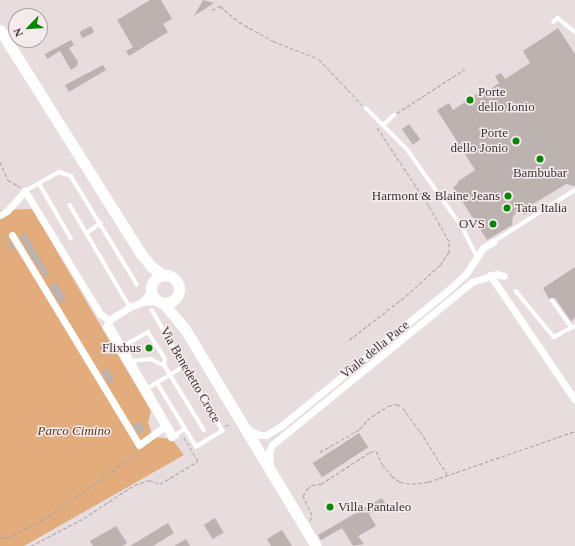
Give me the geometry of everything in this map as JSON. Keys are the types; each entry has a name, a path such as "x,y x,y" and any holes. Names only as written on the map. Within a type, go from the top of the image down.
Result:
{"main road":[{"path":"0,30 121,224 152,267 163,275 175,280 179,288 177,297 185,329 316,546"},
{"path":"121,224 151,288 157,305 185,329"},
{"path":"151,288 163,275"},
{"path":"157,305 172,302 177,297"}],"street":[{"path":"0,215 7,211 25,191 100,314 109,320"},
{"path":"12,234 139,445 165,426"},
{"name":"Viale della Pace","path":"243,424 260,435 281,426 447,291 466,274 483,248 493,242"},
{"name":"Viale della Pace","path":"272,445 472,282 490,275 496,274 504,276"},
{"path":"490,275 575,400"},
{"path":"142,302 151,288"},
{"path":"157,305 142,302 130,307 109,320 106,327 171,437 178,433"},
{"path":"257,447 272,445"},
{"path":"271,470 269,452 272,445"}],"lane":[{"path":"553,22 558,18 575,32"},
{"path":"366,110 407,149 455,216 472,243 477,258"},
{"path":"383,125 394,115"},
{"path":"25,191 59,172 71,176 137,284"},
{"path":"38,183 72,238"},
{"path":"493,242 575,190"},
{"path":"70,205 130,307"},
{"path":"87,233 100,224"},
{"path":"516,291 529,305 549,334 554,337 560,336 573,327 552,300"},
{"name":"Via Benedetto Croce","path":"157,305 183,360 183,367 223,431 196,447 157,383"},
{"path":"109,320 148,388 178,433 185,429"},
{"path":"123,346 148,332 165,358 165,366 170,375 204,430"},
{"path":"132,361 151,359 165,366"},
{"path":"148,388 183,367"}],"path":[{"path":"212,10 220,6 239,22 266,37 319,59 366,110"},
{"path":"394,115 465,69"},
{"path":"348,340 406,296 440,265 449,252 449,241 429,206 373,121"},
{"path":"0,162 8,180 25,191"},
{"path":"320,452 360,429 366,420 388,406 397,404 403,408 420,431 448,475"},
{"path":"220,428 243,424"},
{"path":"305,528 312,515 303,496 307,489 312,485 321,484 370,452 376,451 382,464 400,482 412,484 428,482 575,431"},
{"path":"31,546 110,503 134,485 149,480 160,484 198,461 178,433"},
{"path":"0,537 8,538 43,520 132,457 139,445"}],"green space":[{"name":"Parco Cimino","path":"32,209 151,411 148,422 153,437 172,439 184,455 24,546 0,546 0,210"}],"building":[{"path":"150,0 161,0 172,19 163,24 168,32 129,56 126,51 133,47 117,20"},
{"path":"203,0 214,3 194,16"},
{"path":"91,26 94,32 83,38 79,32"},
{"name":"Porte dello Jonio","path":"558,28 575,54 575,186 566,184 525,209 528,213 524,215 521,211 513,216 512,225 487,240 453,187 458,184 457,182 475,170 437,110 449,103 453,110 486,88 488,91 499,83 495,76 501,73 505,79 530,63 523,51"},
{"path":"71,40 74,45 69,48 78,62 77,66 71,70 60,51 47,59 45,54"},
{"path":"103,65 106,70 69,92 65,85"},
{"path":"409,124 420,139 413,145 402,129"},
{"path":"25,233 49,274 44,277 19,237"},
{"path":"10,241 15,249 11,251 7,243"},
{"path":"575,267 575,318 571,321 555,298 549,299 543,288"},
{"path":"56,282 66,299 59,303 49,286"},
{"path":"107,368 114,380 108,384 102,372"},
{"path":"140,422 145,430 139,435 133,426"},
{"path":"359,433 368,447 322,477 313,463"},
{"path":"382,498 388,509 384,512 378,509 369,514 376,526 358,536 364,544 353,546 342,528 321,540 318,535"},
{"path":"215,518 224,533 213,539 204,525"},
{"path":"168,523 174,533 153,546 130,546"},
{"path":"116,526 127,543 122,546 93,546 90,541"},
{"path":"282,530 292,546 271,546 267,539"},
{"path":"186,539 190,546 174,546"}],"place":[{"name":"Porte dello Ionio","path":"470,100"},
{"name":"Porte dello Jonio","path":"516,141"},
{"name":"Bambubar","path":"540,159"},
{"name":"Harmont & Blaine Jeans","path":"508,196"},
{"name":"Tata Italia","path":"507,208"},
{"name":"OVS","path":"493,224"},
{"name":"Flixbus","path":"149,348"},
{"name":"Villa Pantaleo","path":"330,507"}]}
